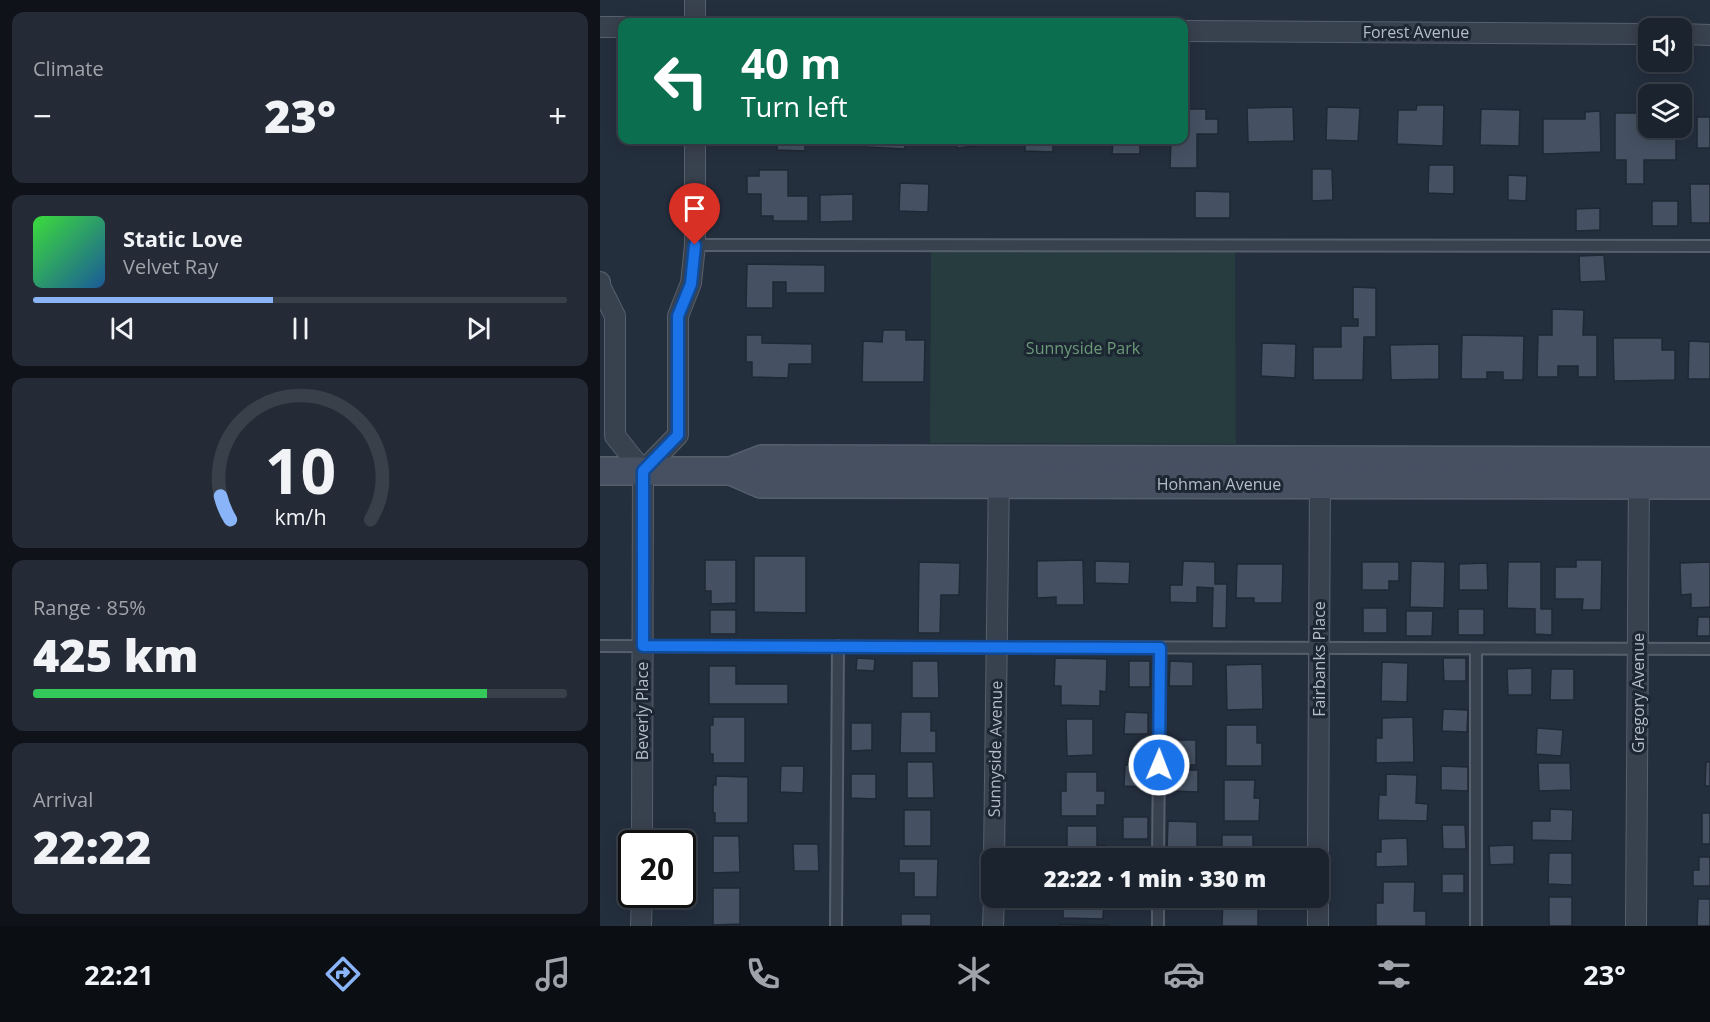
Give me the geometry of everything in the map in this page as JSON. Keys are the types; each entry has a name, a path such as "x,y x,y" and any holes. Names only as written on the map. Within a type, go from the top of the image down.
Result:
{"main road":[{"name":"Hohman Avenue","path":"600,471 731,471 762,459 999,472 1639,473 1710,485"},
{"name":"Hohman Avenue","path":"1639,473 1710,461"}],"street":[{"path":"695,0 695,18"},
{"path":"600,27 618,27"},
{"name":"Forest Avenue","path":"1188,31 1638,34"},
{"path":"1692,34 1710,35"},
{"path":"600,282 615,316 615,436 643,471 678,435 678,316 691,284 695,245 695,144"},
{"name":"Beverly Place","path":"642,830 643,471"},
{"name":"Sunnyside Avenue","path":"994,848 999,472"},
{"name":"Fairbanks Place","path":"1318,848 1320,472"},
{"name":"Gregory Avenue","path":"1636,926 1639,473"},
{"path":"641,926 642,908"},
{"path":"993,926 994,908"},
{"path":"1318,908 1318,926"}],"lane":[{"path":"695,245 1710,246"},
{"path":"600,646 1710,649"},
{"path":"836,926 838,646"},
{"path":"1158,848 1160,648"},
{"path":"1476,649 1476,926"},
{"path":"1158,908 1158,926"}],"green space":[{"name":"Sunnyside Park","path":"931,252 1235,252 1236,444 930,443"}],"building":[{"path":"1417,105 1444,105 1443,146 1397,144 1398,110 1416,110"},
{"path":"1293,107 1294,141 1248,142 1247,108"},
{"path":"1327,107 1360,108 1358,141 1326,140"},
{"path":"1188,109 1206,109 1206,119 1218,119 1218,134 1197,134 1197,168 1170,168 1171,144 1188,144"},
{"path":"1481,109 1520,110 1519,146 1480,145"},
{"path":"1600,111 1601,152 1543,154 1543,119 1585,119 1585,112"},
{"path":"1615,113 1638,113 1638,138 1676,138 1676,160 1644,160 1644,184 1626,184 1626,160 1615,160"},
{"path":"1697,117 1710,117 1710,148 1697,148"},
{"path":"777,144 805,144 805,151 777,150"},
{"path":"866,144 905,144 905,149 866,147"},
{"path":"956,144 984,144 984,145 957,148"},
{"path":"1025,144 1053,144 1053,152 1025,151"},
{"path":"1113,144 1140,144 1140,154 1112,154"},
{"path":"1429,165 1454,165 1454,194 1428,193"},
{"path":"1312,169 1332,169 1333,200 1312,201"},
{"path":"759,170 788,170 788,196 808,196 808,221 773,221 773,216 761,216 761,194 747,194 747,176 759,176"},
{"path":"1508,175 1527,176 1526,201 1508,200"},
{"path":"900,183 929,184 928,212 899,211"},
{"path":"1690,184 1710,184 1710,223 1691,223"},
{"path":"1195,191 1230,192 1230,218 1195,218"},
{"path":"853,194 853,221 820,222 820,195"},
{"path":"1652,201 1678,201 1678,226 1652,226"},
{"path":"1600,208 1600,230 1576,231 1576,209"},
{"path":"1604,255 1606,281 1580,282 1579,256"},
{"path":"747,264 825,265 825,293 786,293 786,282 773,282 773,308 746,308"},
{"path":"1353,287 1376,288 1376,337 1364,337 1363,380 1313,380 1313,347 1341,347 1341,326 1358,326 1358,319 1353,319"},
{"path":"1552,309 1584,310 1583,335 1597,335 1597,377 1578,377 1578,366 1558,366 1558,377 1537,377 1538,335 1552,335"},
{"path":"883,330 906,330 906,340 925,340 924,382 862,382 863,341 882,342"},
{"path":"746,335 762,335 762,343 812,344 812,364 789,364 788,378 752,377 752,362 746,362"},
{"path":"1462,335 1524,336 1523,380 1503,380 1503,372 1487,372 1487,379 1461,379"},
{"path":"1613,338 1662,338 1662,350 1675,350 1675,380 1614,381"},
{"path":"1689,341 1710,342 1710,379 1688,379"},
{"path":"1262,343 1296,344 1295,378 1261,376"},
{"path":"1439,344 1439,379 1391,380 1390,345"},
{"path":"754,556 806,556 806,613 754,612"},
{"path":"705,560 736,560 736,603 711,604 711,591 705,591"},
{"path":"1083,560 1084,605 1056,605 1056,597 1037,598 1037,561"},
{"path":"1576,560 1602,560 1601,610 1582,610 1583,599 1555,599 1555,567 1576,567"},
{"path":"1095,561 1130,562 1129,584 1095,583"},
{"path":"1183,561 1215,562 1215,584 1227,584 1226,628 1212,628 1213,588 1197,587 1197,603 1170,602 1170,585 1182,585"},
{"path":"1411,561 1445,562 1444,608 1410,607"},
{"path":"919,562 960,563 959,595 941,595 940,633 918,633"},
{"path":"1362,562 1399,562 1399,581 1389,581 1389,590 1362,590"},
{"path":"1508,562 1541,562 1541,609 1552,609 1552,635 1535,634 1535,609 1507,608"},
{"path":"1710,562 1710,607 1691,608 1691,594 1681,595 1680,563"},
{"path":"1487,563 1488,590 1459,590 1459,564"},
{"path":"1237,564 1283,564 1282,603 1254,603 1254,598 1236,598"},
{"path":"1363,608 1387,608 1387,633 1363,633"},
{"path":"1458,609 1484,609 1484,635 1458,635"},
{"path":"710,610 736,610 736,634 710,634"},
{"path":"1406,611 1433,611 1432,636 1406,636"},
{"path":"1698,617 1710,617 1710,636 1697,636"},
{"path":"857,658 875,659 874,671 856,670"},
{"path":"1055,658 1107,659 1106,692 1100,691 1100,706 1061,705 1061,686 1054,686"},
{"path":"1443,658 1466,658 1466,681 1444,681"},
{"path":"912,661 938,661 939,698 912,698"},
{"path":"1129,661 1150,661 1150,687 1129,687"},
{"path":"1170,661 1193,662 1193,686 1169,686"},
{"path":"1382,662 1408,663 1407,702 1381,701"},
{"path":"1262,664 1263,709 1227,710 1226,665"},
{"path":"709,666 736,666 736,684 788,684 788,704 709,704"},
{"path":"1532,668 1532,695 1508,695 1507,669"},
{"path":"1551,669 1574,669 1574,700 1550,700"},
{"path":"1443,709 1468,710 1467,732 1442,731"},
{"path":"901,712 931,712 931,731 936,731 936,753 900,753"},
{"path":"1125,712 1148,713 1148,734 1124,734"},
{"path":"713,717 745,717 745,763 713,763 713,754 710,754 710,725 713,725"},
{"path":"1413,717 1414,762 1376,763 1376,738 1382,738 1382,718"},
{"path":"1066,719 1093,719 1093,755 1067,756"},
{"path":"851,723 872,723 872,750 851,751"},
{"path":"1226,725 1257,725 1257,743 1262,743 1262,766 1226,766"},
{"path":"1537,728 1563,730 1561,756 1536,754"},
{"path":"1172,740 1196,740 1196,765 1172,765"},
{"path":"907,762 933,762 934,798 907,798"},
{"path":"1706,762 1710,762 1710,786 1705,786"},
{"path":"1538,763 1570,763 1571,790 1539,791"},
{"path":"1125,765 1148,765 1148,787 1124,786"},
{"path":"781,766 804,766 803,793 780,792"},
{"path":"1441,766 1468,767 1468,791 1441,790"},
{"path":"1174,770 1198,770 1198,792 1173,791"},
{"path":"1066,772 1097,772 1097,791 1105,791 1105,805 1097,805 1097,816 1061,816 1061,791 1066,791"},
{"path":"851,774 876,774 876,799 851,798"},
{"path":"1386,774 1417,775 1416,803 1428,804 1427,821 1378,820 1379,795 1386,795"},
{"path":"716,776 748,777 748,823 715,823 713,785 716,785"},
{"path":"1224,780 1255,780 1254,798 1260,798 1259,821 1224,821"},
{"path":"1550,809 1573,810 1572,841 1532,840 1532,821 1550,821"},
{"path":"904,810 931,810 931,846 904,846"},
{"path":"1702,813 1710,813 1710,844 1702,844"},
{"path":"1123,817 1148,817 1148,839 1123,839"},
{"path":"1168,821 1197,822 1197,848 1167,848"},
{"path":"1442,825 1465,825 1466,849 1443,849"},
{"path":"1067,826 1097,826 1097,846 1105,845 1105,848 1062,848 1062,846 1067,846"},
{"path":"1222,835 1253,835 1253,848 1222,848"},
{"path":"713,836 739,836 740,872 713,873"},
{"path":"1407,838 1408,866 1376,867 1376,852 1381,852 1381,839"},
{"path":"793,844 818,844 819,871 794,871"},
{"path":"1514,845 1514,864 1490,865 1489,846"},
{"path":"1549,853 1572,853 1572,885 1548,884"},
{"path":"1699,857 1710,857 1710,886 1693,886 1693,870 1699,870"},
{"path":"899,859 938,859 937,897 914,897 914,873 899,873"},
{"path":"1442,874 1464,874 1464,893 1442,893"},
{"path":"1383,882 1415,882 1414,911 1426,911 1426,926 1376,926 1376,903 1383,903"},
{"path":"713,888 740,888 740,924 713,925"},
{"path":"1549,897 1572,897 1572,926 1549,926"},
{"path":"1698,899 1710,899 1710,926 1697,926"},
{"path":"1063,908 1104,908 1103,919 1063,918"},
{"path":"1223,908 1258,908 1258,926 1222,926"},
{"path":"901,914 931,914 931,926 901,926"},
{"path":"1059,924 1109,925 1109,926 1059,926"}],"route":[{"path":"695,245 691,284 678,316 678,435 643,471 643,646 1160,648 1159,765"}]}
